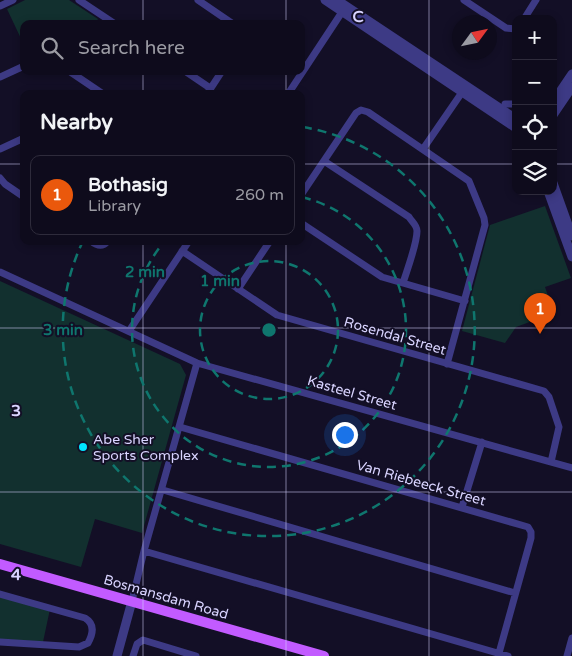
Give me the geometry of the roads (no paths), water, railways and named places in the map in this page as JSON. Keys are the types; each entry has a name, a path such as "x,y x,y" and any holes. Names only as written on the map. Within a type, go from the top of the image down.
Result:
{"main road":[{"name":"Bosmansdam Road","path":"0,564 324,656"}],"street":[{"path":"0,6 13,0"},
{"path":"79,0 109,20"},
{"path":"198,0 227,20"},
{"path":"325,0 344,9 464,89 512,125"},
{"path":"337,0 344,9"},
{"path":"464,0 506,28 512,29"},
{"path":"527,15 536,0"},
{"path":"305,65 344,9"},
{"path":"0,77 20,68"},
{"path":"557,96 572,74"},
{"path":"75,75 97,90"},
{"path":"190,75 208,90"},
{"path":"210,90 219,75"},
{"path":"290,90 299,75"},
{"path":"557,109 572,87"},
{"path":"464,89 512,117"},
{"path":"423,149 464,89"},
{"path":"505,104 512,104"},
{"path":"305,189 356,113 362,110 368,112 469,181 486,225 447,364"},
{"path":"0,149 20,140"},
{"path":"324,161 409,217 414,224 417,232 416,239 403,283"},
{"path":"0,178 5,184 20,194"},
{"path":"557,191 569,216 572,236"},
{"path":"549,195 572,257"},
{"path":"305,226 382,277 465,301"},
{"path":"129,331 186,245"},
{"path":"238,289 267,245"},
{"name":"Rosendal Street","path":"182,252 282,317 544,391 549,396 560,427 551,462"},
{"name":"Kasteel Street","path":"0,272 197,363 572,468"},
{"path":"117,656 144,551 197,363"},
{"name":"Van Riebeeck Street","path":"180,427 522,524 530,529 531,538 499,653"},
{"path":"462,507 482,442"},
{"path":"162,490 515,593"},
{"path":"144,551 508,656"},
{"path":"0,594 85,618 90,621 93,628 88,643 82,647 0,642"},
{"path":"567,656 572,638"},
{"path":"133,656 137,644 143,640 186,655 196,656"}],"place":[{"name":"Bothasig","path":"540,334"},
{"name":"Abe Sher Sports Complex","path":"83,447"}]}
